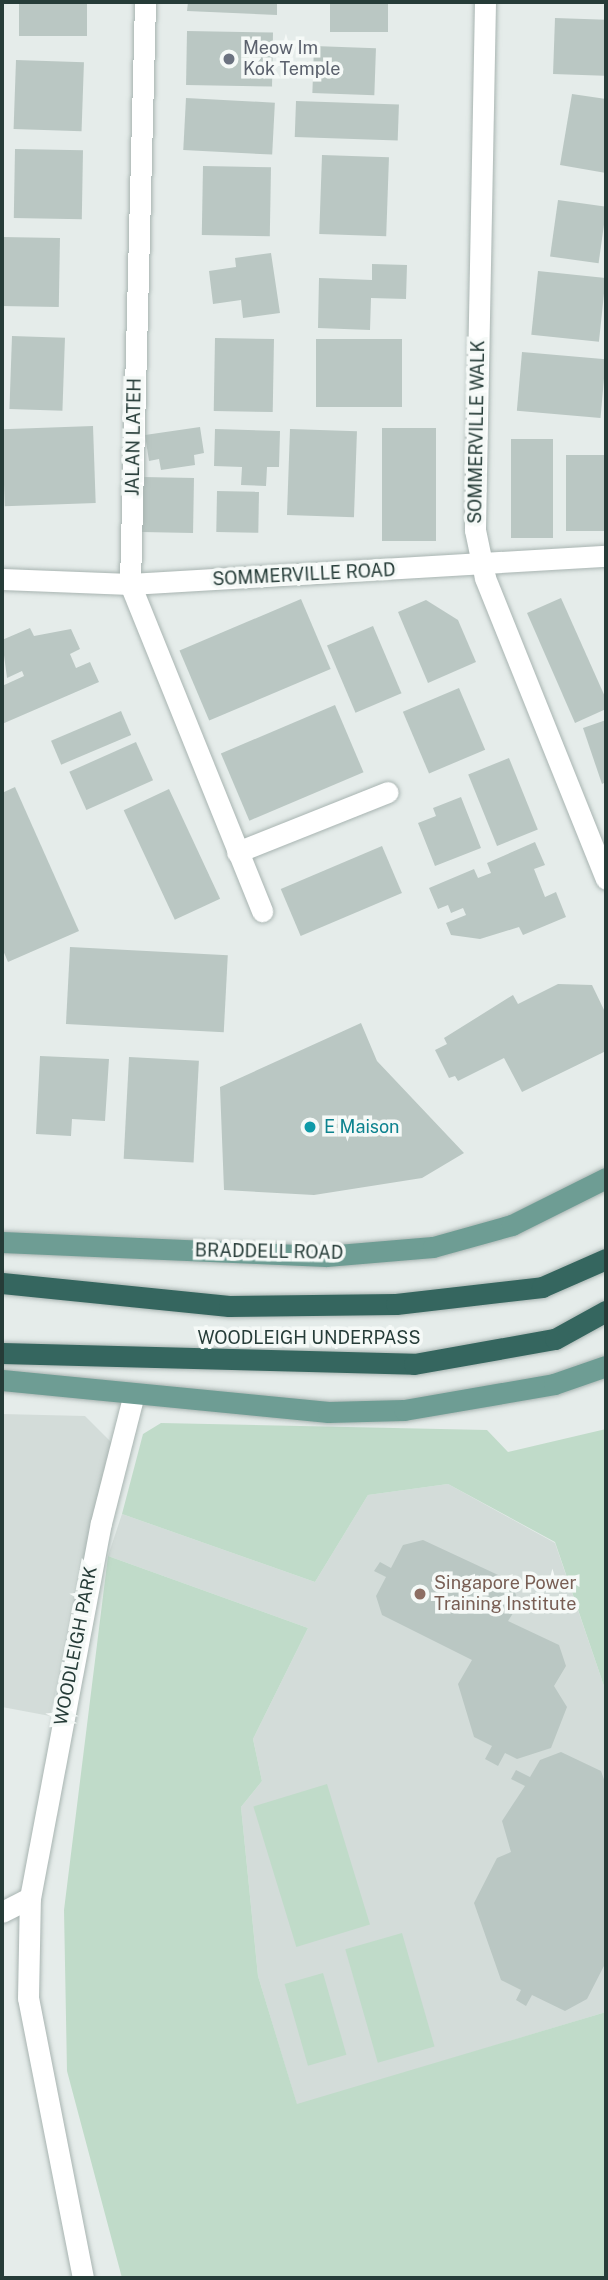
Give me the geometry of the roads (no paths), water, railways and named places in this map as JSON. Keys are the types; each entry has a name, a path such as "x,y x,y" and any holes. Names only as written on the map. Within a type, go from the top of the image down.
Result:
{"highway":[{"name":"WOODLEIGH UNDERPASS","path":"2,1283 229,1306 396,1304 542,1287 606,1259"},
{"name":"WOODLEIGH UNDERPASS","path":"2,1353 414,1364 555,1339 606,1311"}],"main road":[{"name":"BRADDELL ROAD","path":"2,1242 326,1256 433,1247 512,1225 606,1178"},
{"path":"2,1380 133,1397 328,1412 404,1410 554,1384 606,1366"}],"street":[{"name":"JALAN LATEH","path":"145,2 130,584 262,911"},
{"name":"SOMMERVILLE WALK","path":"485,2 475,530 482,567 606,879"},
{"name":"SOMMERVILLE ROAD","path":"2,579 130,584 482,567 606,556"},
{"path":"237,852 388,792"},
{"name":"WOODLEIGH PARK","path":"83,2278 28,1998 30,1898 98,1536 133,1397"},
{"path":"2,1912 30,1898"}],"place":[{"name":"Meow Im Kok Temple","path":"229,59"},
{"name":"E Maison","path":"310,1127"},
{"name":"Singapore Power Training Institute","path":"420,1594"}]}
